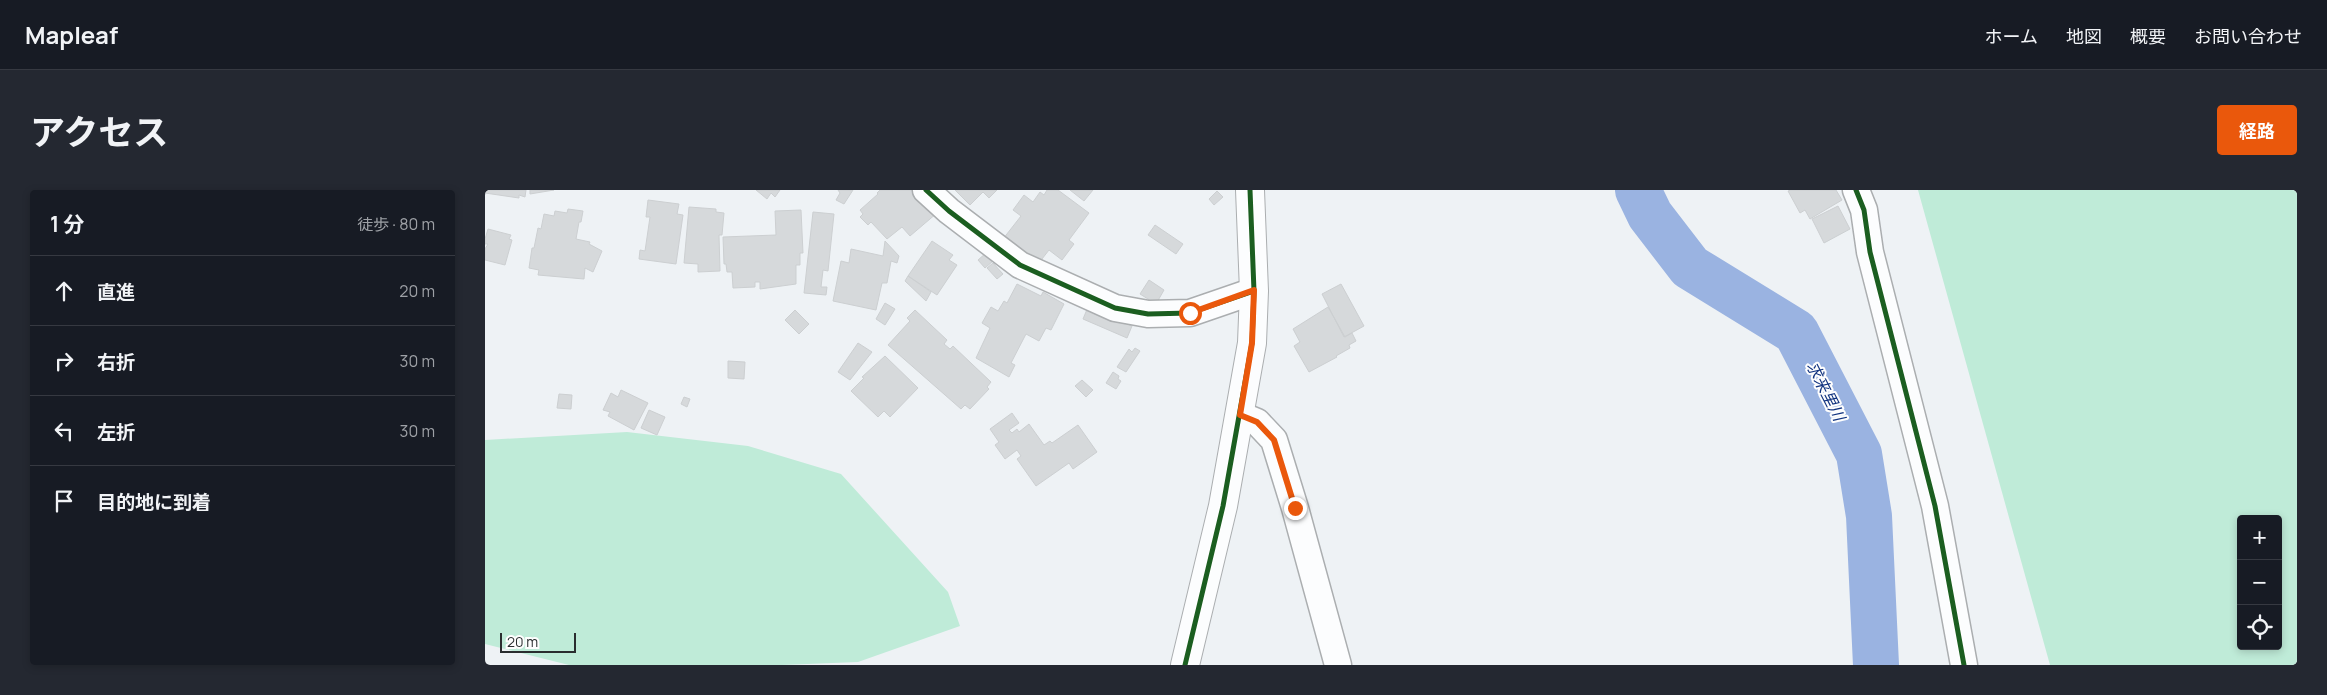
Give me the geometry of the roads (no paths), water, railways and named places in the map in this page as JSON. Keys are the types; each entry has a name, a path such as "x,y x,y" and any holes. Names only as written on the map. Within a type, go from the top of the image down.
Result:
{"street":[{"path":"925,190 1020,266 1115,308 1148,314 1190,313 1254,290"},
{"path":"1185,665 1223,506 1252,343 1254,290 1250,190"},
{"path":"1856,190 1864,210 1870,252 1935,506 1964,665"},
{"path":"1240,415 1257,422 1274,440 1295,508 1337,665"}],"waterway":[{"name":"求来里川","path":"1638,190 1650,215 1690,267 1796,332 1859,454 1869,516 1876,665"}]}
